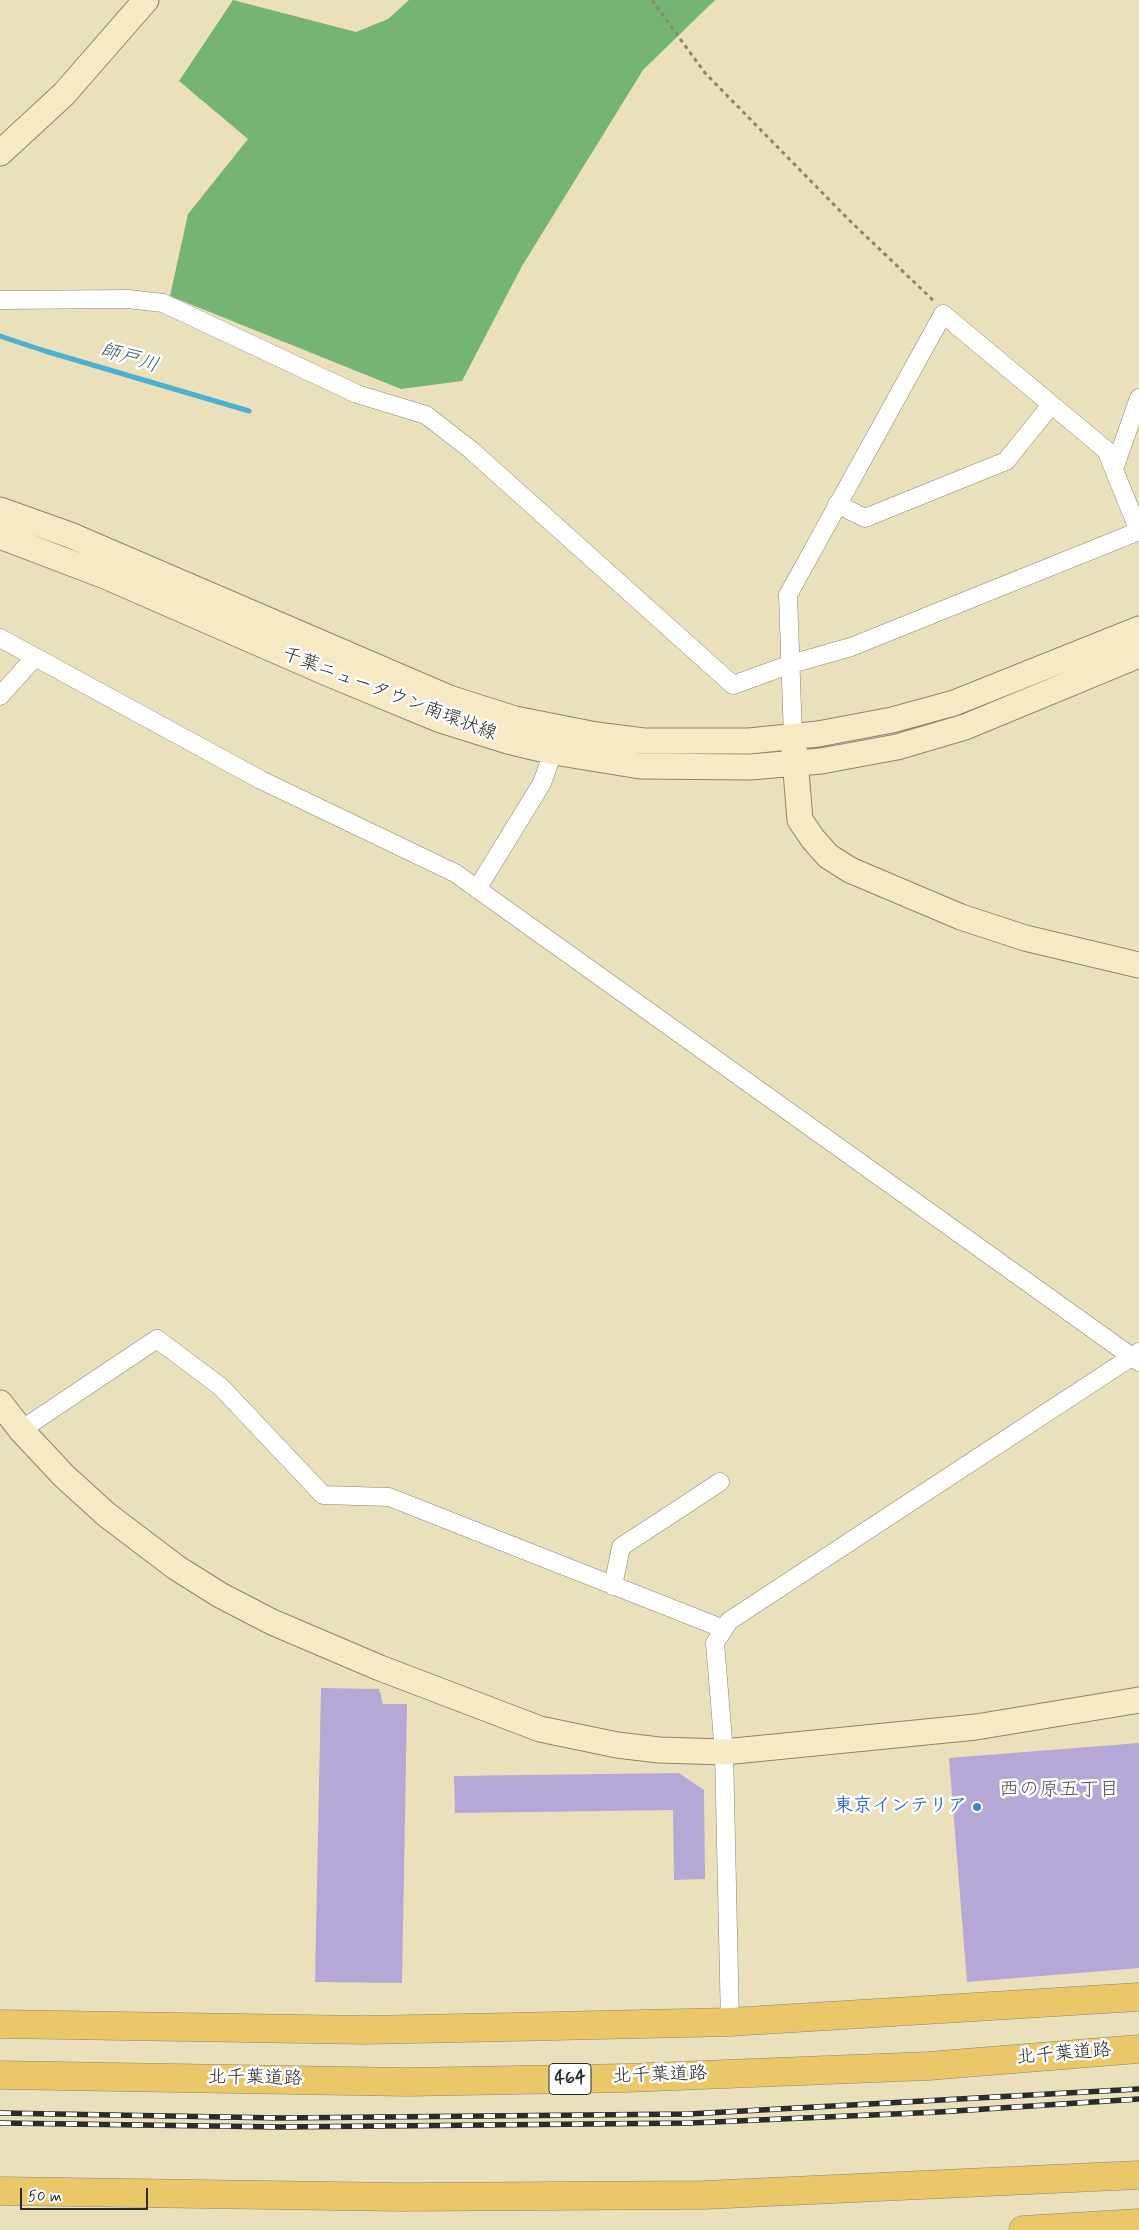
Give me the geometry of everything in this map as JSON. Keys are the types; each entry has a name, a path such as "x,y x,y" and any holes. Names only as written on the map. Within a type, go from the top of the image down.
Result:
{"highway":[{"path":"0,2024 364,2030 730,2022 1139,1998"},
{"name":"北千葉道路","path":"0,2075 407,2082 626,2078 928,2066 1139,2049"},
{"path":"0,2191 401,2197 704,2196 1139,2175"},
{"path":"1023,2230 1139,2223"}],"main road":[{"path":"0,153 64,94 146,0"},
{"name":"千葉ニュータウン南環状線","path":"0,510 70,535 449,698 515,719 560,728 644,740 684,742 749,741 818,734 892,720 954,703 1139,629"},
{"name":"千葉ニュータウン南環状線","path":"0,536 105,576 327,673 438,719 508,741 554,752 640,766 750,767 821,761 897,747 964,727 1139,655"},
{"path":"793,736 800,820 813,840 828,856 850,870 961,917 1006,932 1139,965"},
{"path":"0,1403 21,1430 64,1476 142,1542 177,1568 220,1595 272,1622 380,1668 540,1729 617,1745 659,1750 724,1752 968,1728 1139,1700"}],"street":[{"path":"0,300 128,298 163,303 357,394 426,415 471,450 733,685 791,664 851,647 1139,531 1106,450 943,314 788,595 791,664 793,736"},
{"path":"1114,470 1139,398"},
{"path":"838,504 864,518 1006,461 1051,405"},
{"path":"0,638 262,780 456,873 1137,1357 729,1621 715,1643 724,1752 730,2022"},
{"path":"0,696 35,658"},
{"path":"477,889 542,783 554,752 560,728"},
{"path":"21,1430 157,1339 221,1387 323,1495 389,1497 724,1629"},
{"path":"613,1586 621,1547 720,1482"}],"path":[{"path":"652,0 705,73 849,220 938,304 943,314"}],"green space":[{"path":"233,0 356,32 388,19 409,0 715,0 643,70 522,266 462,381 401,389 170,296 188,214 248,139 179,81"}],"building":[{"path":"321,1688 379,1689 383,1704 407,1704 402,1983 315,1982"},
{"path":"1139,1743 1139,1968 967,1982 949,1758"},
{"path":"679,1773 704,1790 705,1879 674,1880 673,1810 455,1813 454,1776"}],"waterway":[{"name":"師戸川","path":"0,336 249,411"}],"railway":[{"path":"0,2113 280,2118 689,2114 1139,2089"},
{"path":"0,2123 280,2127 691,2123 939,2112 1139,2099"}],"place":[{"name":"東京インテリア","path":"977,1807"}],"district":[{"name":"西の原五丁目","path":"1059,1791"}]}
